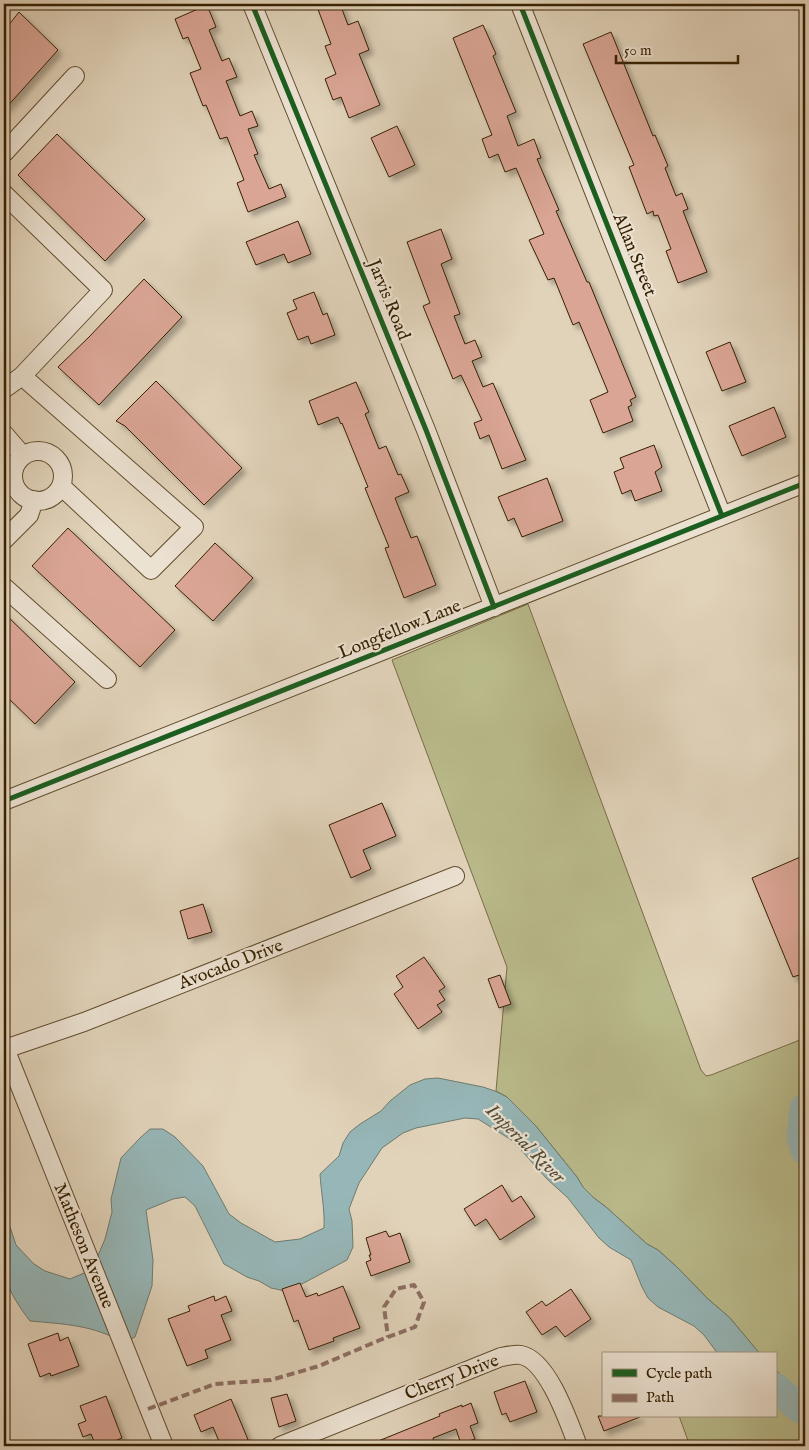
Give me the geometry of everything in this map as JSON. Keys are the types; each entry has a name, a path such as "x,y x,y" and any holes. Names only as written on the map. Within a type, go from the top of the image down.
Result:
{"street":[{"name":"Jarvis Road","path":"252,4 426,430 494,607"},
{"name":"Allan Street","path":"520,4 722,516"},
{"path":"4,153 75,76"},
{"path":"4,194 103,290 22,376 4,389"},
{"path":"22,376 194,527 151,570 62,486"},
{"path":"4,434 23,456"},
{"path":"30,452 47,452 54,456 63,470 62,486 50,498 34,500 20,493 15,486 14,470 23,456 30,452"},
{"name":"Longfellow Lane","path":"4,801 805,483"},
{"path":"4,540 29,515 34,500"},
{"path":"4,587 107,679"},
{"name":"Avocado Drive","path":"4,1048 84,1022 455,876"},
{"name":"Matheson Avenue","path":"4,1048 164,1446"},
{"name":"Cherry Drive","path":"280,1446 501,1357 521,1355 540,1366 557,1395 578,1446"}],"green space":[{"path":"528,604 701,1070 706,1076 711,1075 805,1038 805,1104 799,1131 805,1145 805,1393 792,1386 776,1370 776,1352 758,1352 730,1318 707,1298 678,1268 594,1198 583,1187 535,1125 507,1097 496,1091 507,967 392,660"},
{"path":"776,1394 805,1423 805,1446 690,1446 680,1418 776,1418"}],"water":[{"path":"438,1078 483,1087 507,1097 535,1125 583,1187 647,1244 658,1250 678,1268 707,1298 730,1318 758,1352 717,1352 704,1335 694,1326 658,1307 648,1298 631,1260 609,1247 599,1238 568,1198 547,1179 513,1141 478,1119 465,1118 416,1128 403,1133 382,1148 359,1183 349,1209 352,1221 353,1247 347,1260 285,1291 271,1288 224,1264 195,1206 185,1197 173,1199 146,1210 153,1260 152,1286 135,1337 124,1343 90,1329 30,1321 9,1288 4,1276 4,1209 16,1245 34,1264 45,1271 70,1279 84,1273 94,1265 105,1239 112,1212 111,1199 121,1158 150,1129 163,1129 175,1137 203,1166 229,1214 241,1223 275,1242 300,1239 324,1228 320,1174 339,1156 343,1143 350,1132 381,1111 410,1085 425,1079"},
{"path":"776,1370 792,1386 805,1393 805,1410 776,1385"}],"building":[{"path":"316,4 340,4 348,25 358,21 369,50 359,54 380,105 349,118 341,97 333,100 325,79 336,74 325,46 331,44"},
{"path":"207,5 216,27 209,30 222,61 229,58 237,77 226,81 240,116 252,111 258,126 248,129 258,154 254,155 269,189 281,184 286,197 248,212 237,183 244,180 227,137 220,139 206,105 203,106 190,73 201,69 188,37 183,39 175,19"},
{"path":"19,12 58,50 4,110 4,31"},
{"path":"483,25 496,54 493,56 516,112 507,116 518,146 534,139 541,158 537,159 559,210 556,211 587,282 589,282 636,397 630,400 632,405 628,407 633,421 603,433 590,400 608,392 579,322 573,325 554,278 548,280 529,240 544,234 516,168 505,172 498,154 489,158 482,139 492,135 453,38"},
{"path":"611,32 653,136 655,135 668,166 665,168 676,196 682,193 688,209 683,211 707,272 678,283 666,251 671,249 658,215 654,216 653,211 647,214 629,167 634,165 583,44"},
{"path":"397,126 415,165 389,177 371,138"},
{"path":"57,134 145,219 105,261 18,175"},
{"path":"298,221 311,254 288,263 284,254 256,265 246,242"},
{"path":"441,229 452,259 441,264 460,314 454,316 465,344 475,340 482,357 472,361 483,387 493,383 526,460 502,469 489,435 480,439 474,423 482,420 461,375 453,379 423,306 430,303 407,242"},
{"path":"144,279 182,317 99,405 58,367"},
{"path":"314,292 323,315 327,313 335,335 311,344 308,336 298,340 287,313 297,309 293,300"},
{"path":"730,342 746,382 722,391 706,352"},
{"path":"156,381 242,468 204,505 125,426 116,421"},
{"path":"356,382 369,412 365,414 379,449 386,446 398,475 401,474 409,492 395,498 411,538 417,536 436,585 404,598 385,548 389,547 365,488 368,487 342,423 338,417 318,425 309,401"},
{"path":"774,407 786,437 742,456 729,426"},
{"path":"654,445 662,467 655,472 662,491 635,501 631,490 622,494 614,472 624,468 620,458"},
{"path":"547,478 563,521 522,537 514,518 508,521 498,497"},
{"path":"68,528 175,630 140,667 32,566"},
{"path":"215,543 253,578 213,621 175,586"},
{"path":"4,613 75,682 35,724 4,694"},
{"path":"382,803 396,836 363,850 371,869 351,878 329,825"},
{"path":"805,855 805,973 793,977 752,878"},
{"path":"203,904 212,932 188,939 180,911"},
{"path":"424,957 445,987 439,991 445,1000 437,1005 442,1012 418,1029 394,994 403,987 396,976"},
{"path":"500,975 511,1004 499,1008 488,979"},
{"path":"502,1185 512,1202 521,1196 535,1217 500,1240 486,1219 475,1226 464,1209"},
{"path":"386,1231 389,1237 400,1233 410,1262 371,1276 366,1262 371,1260 369,1255 371,1255 366,1238"},
{"path":"300,1283 306,1297 317,1293 318,1296 343,1286 360,1328 333,1338 334,1341 309,1350 298,1320 294,1322 282,1289"},
{"path":"571,1289 591,1319 565,1337 556,1326 542,1335 526,1312 542,1301 546,1306"},
{"path":"214,1296 215,1301 226,1296 232,1311 221,1315 231,1340 205,1350 208,1358 187,1366 168,1319 190,1311 188,1306"},
{"path":"58,1333 60,1341 68,1337 79,1366 51,1376 50,1373 40,1377 28,1344"},
{"path":"525,1381 537,1412 510,1422 506,1413 502,1415 494,1392"},
{"path":"287,1394 296,1421 279,1427 271,1398"},
{"path":"106,1396 122,1438 102,1446 96,1446 91,1434 83,1437 78,1424 86,1421 80,1406"},
{"path":"231,1399 249,1442 238,1446 221,1446 213,1427 201,1432 194,1415"},
{"path":"471,1403 478,1423 470,1426 475,1439 461,1444 456,1429 433,1438 434,1442 423,1446 366,1446 440,1416 439,1414"},
{"path":"598,1416 602,1416 602,1418 637,1418 604,1431"}],"waterway":[{"name":"Imperial River","path":"805,1108 801,1137 805,1150"},
{"name":"Imperial River","path":"776,1388 805,1411"}],"marked path":[{"path":"148,1409 215,1384 271,1380 319,1366 415,1327 424,1302 414,1285 396,1289 384,1307 388,1337"}],"cycle path":[{"path":"252,4 426,430 494,607"},
{"path":"520,4 722,516"},
{"path":"4,801 805,483"}]}
